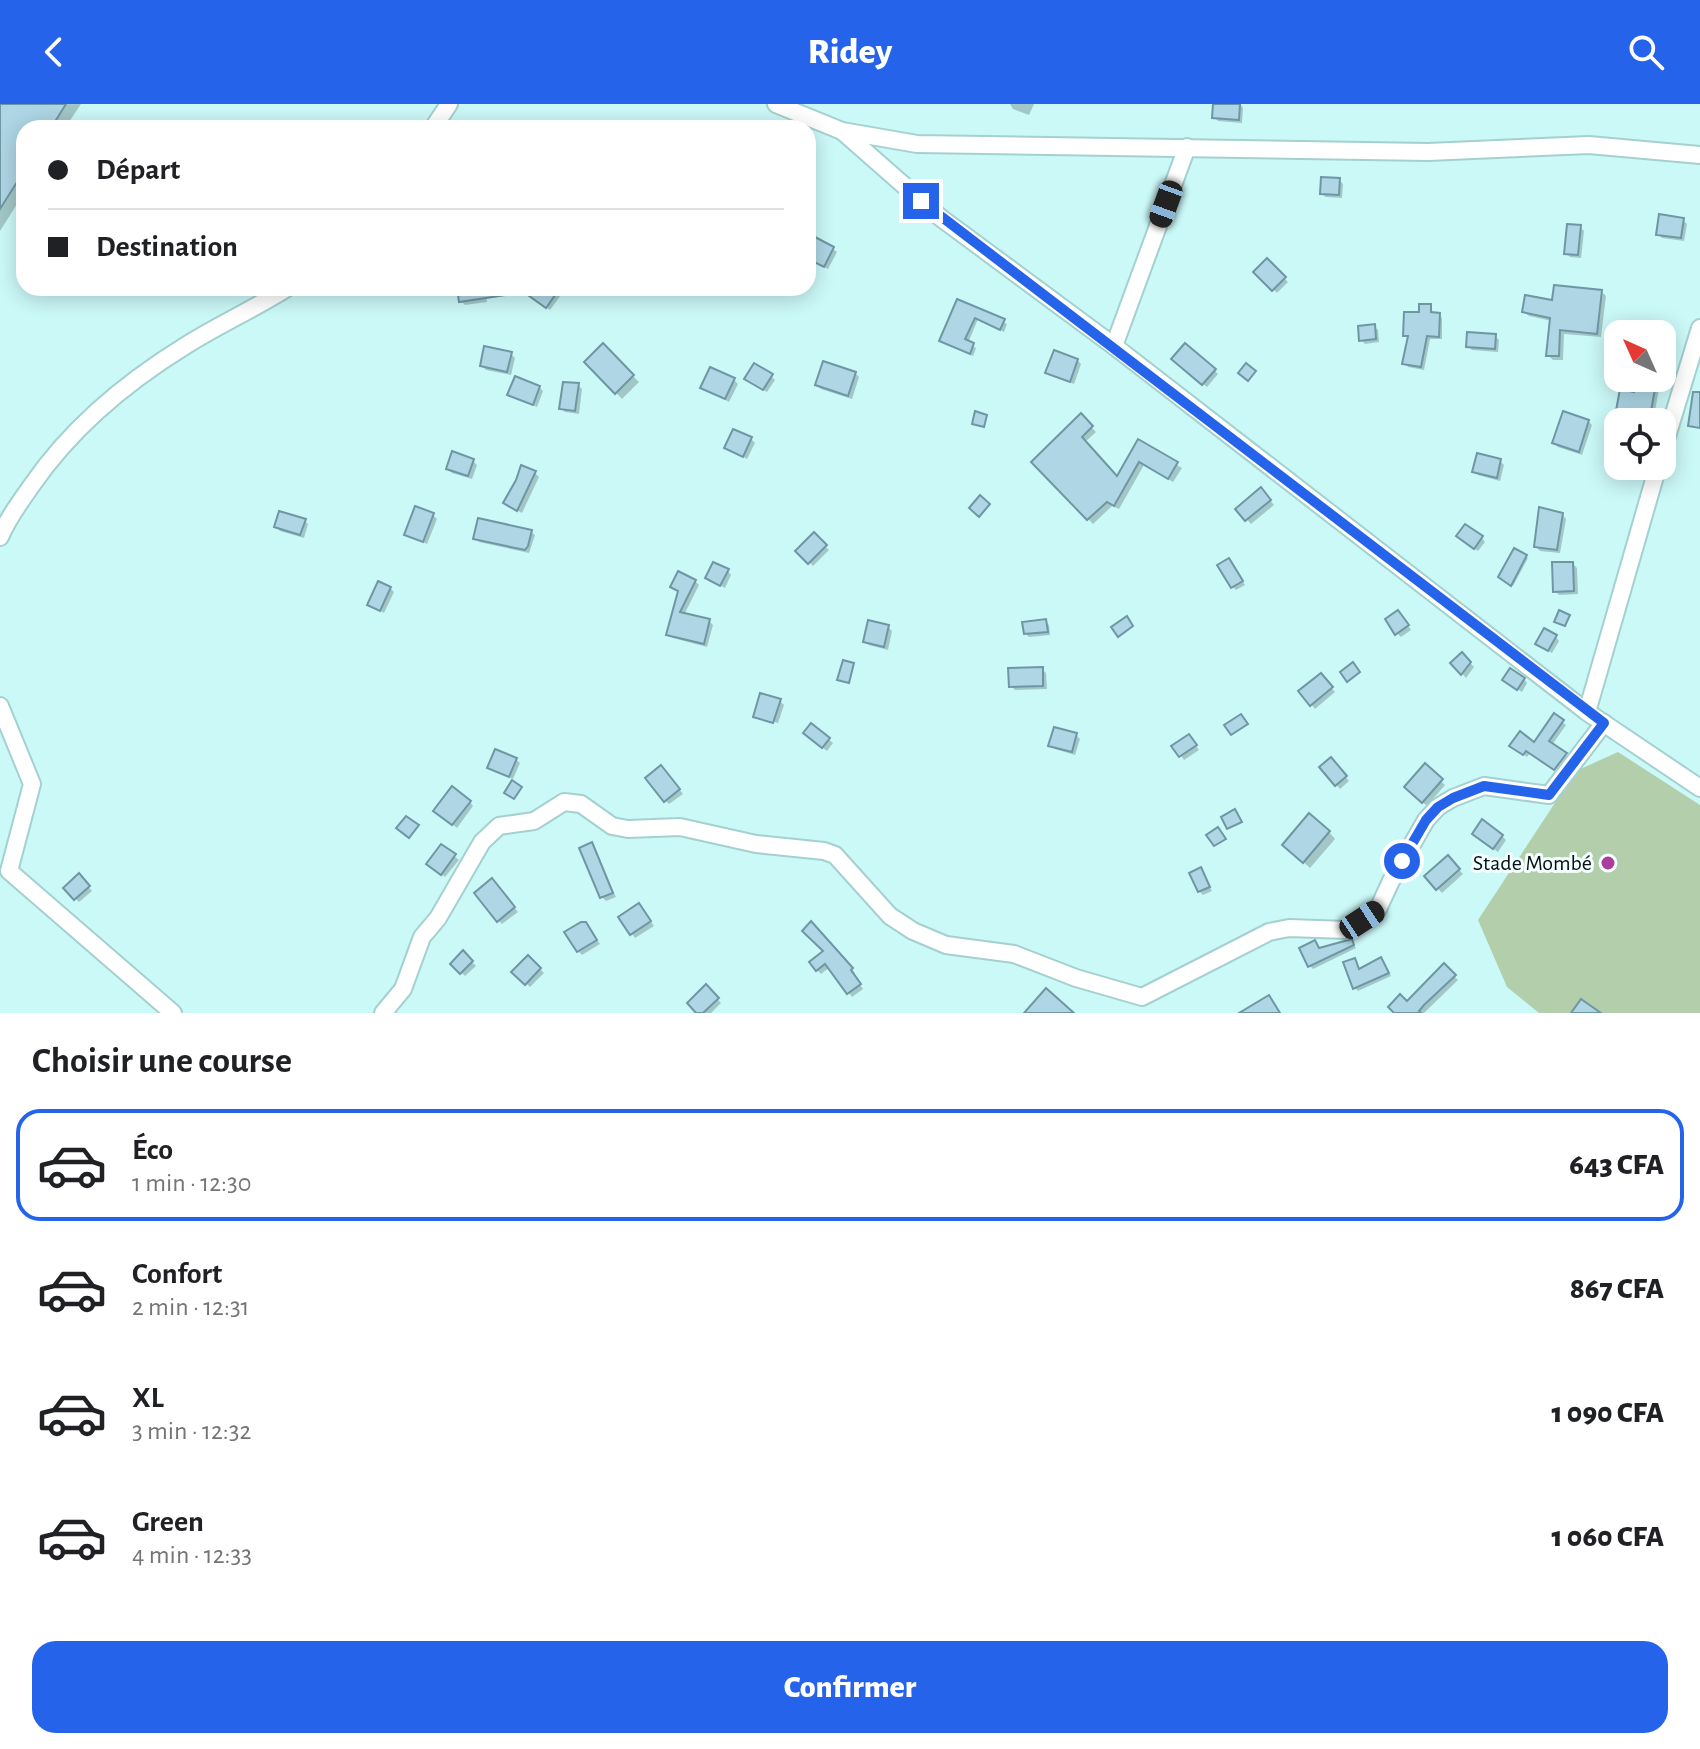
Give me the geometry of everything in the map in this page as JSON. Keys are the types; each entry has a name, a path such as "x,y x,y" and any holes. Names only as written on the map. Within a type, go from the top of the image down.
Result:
{"street":[{"path":"776,104 815,120"},
{"path":"816,120 842,131 917,144 1428,152 1589,145 1700,155"},
{"path":"842,131 941,218 1114,346 1587,712 1700,788"},
{"path":"1114,346 1187,147"},
{"path":"0,537 47,463 83,422 133,380 273,296"},
{"path":"1676,408 1700,328"},
{"path":"1587,712 1654,480"},
{"path":"0,706 32,784 9,871 173,1013"},
{"path":"383,1013 403,989 422,937 438,918 482,842 499,826 534,821 564,802 581,804 612,826 628,829 680,827 756,844 824,851 835,855 890,916 913,931 946,945 1014,954 1076,978 1142,997 1269,932 1289,928 1346,930 1378,909 1419,832 1438,807 1484,786 1549,795 1604,723"}],"green space":[{"name":"Stade Mombé","path":"1618,752 1700,805 1700,1013 1539,1013 1507,987 1478,920 1576,771"}],"building":[{"path":"0,104 66,104 56,120 16,120 16,184 0,209"},
{"path":"1213,104 1240,104 1239,120 1212,118"},
{"path":"1321,177 1340,178 1339,195 1320,194"},
{"path":"1659,214 1684,218 1681,238 1656,235"},
{"path":"1567,224 1581,225 1578,255 1564,254"},
{"path":"816,238 834,247 824,267 816,263"},
{"path":"1267,258 1286,277 1272,291 1253,272"},
{"path":"1554,285 1602,290 1597,334 1560,330 1559,356 1546,356 1550,318 1522,312 1525,295 1552,300"},
{"path":"458,296 499,296 459,302"},
{"path":"529,296 554,296 546,308"},
{"path":"957,299 1005,319 1000,330 975,318 965,339 974,343 970,354 939,341"},
{"path":"1419,304 1431,304 1431,312 1440,313 1439,337 1427,336 1421,367 1402,364 1408,336 1403,336 1404,312 1419,312"},
{"path":"1375,324 1376,339 1359,341 1358,326"},
{"path":"1467,332 1496,334 1495,349 1466,347"},
{"path":"603,343 634,375 615,394 584,362"},
{"path":"1185,343 1216,369 1202,385 1171,359"},
{"path":"484,346 512,352 507,372 480,366"},
{"path":"1054,350 1078,359 1070,382 1045,373"},
{"path":"823,361 856,372 848,396 815,385"},
{"path":"754,363 773,374 763,390 744,379"},
{"path":"1246,363 1256,371 1248,381 1238,373"},
{"path":"710,367 735,378 725,399 700,388"},
{"path":"515,376 540,386 533,405 507,395"},
{"path":"563,382 579,383 575,411 559,409"},
{"path":"1619,392 1654,392 1652,408 1616,408"},
{"path":"1693,392 1700,392 1700,428 1688,426"},
{"path":"975,411 987,415 984,427 972,424"},
{"path":"1563,411 1589,420 1579,452 1552,443"},
{"path":"1081,413 1093,426 1082,437 1117,476 1138,439 1178,462 1168,479 1139,462 1114,506 1107,502 1087,520 1031,462"},
{"path":"733,429 752,437 743,457 724,448"},
{"path":"452,451 474,459 468,476 446,469"},
{"path":"1477,453 1501,459 1497,478 1472,472"},
{"path":"521,465 536,471 517,511 503,503"},
{"path":"1261,487 1271,500 1245,521 1235,509"},
{"path":"980,495 990,504 979,517 969,508"},
{"path":"415,506 434,513 423,542 404,535"},
{"path":"1539,507 1563,513 1557,550 1534,547"},
{"path":"279,511 306,519 300,535 274,527"},
{"path":"478,518 532,530 528,546 525,550 473,539"},
{"path":"1465,524 1483,536 1474,549 1456,536"},
{"path":"814,532 827,545 808,564 795,551"},
{"path":"1514,548 1527,555 1511,586 1498,577"},
{"path":"1229,558 1243,581 1231,588 1217,565"},
{"path":"713,562 729,569 720,586 705,578"},
{"path":"1552,562 1573,562 1574,591 1553,592"},
{"path":"678,571 696,580 680,612 710,619 704,644 666,635 678,591 670,587"},
{"path":"378,581 391,587 380,611 367,605"},
{"path":"1398,610 1409,625 1395,635 1385,619"},
{"path":"1559,610 1570,615 1565,626 1554,622"},
{"path":"1127,616 1133,626 1118,637 1111,627"},
{"path":"1046,619 1048,632 1024,634 1022,622"},
{"path":"868,620 889,625 884,647 863,642"},
{"path":"1544,628 1557,635 1548,651 1535,644"},
{"path":"1462,652 1471,662 1461,675 1450,663"},
{"path":"843,660 854,663 849,683 837,680"},
{"path":"1353,662 1360,672 1347,682 1340,672"},
{"path":"1043,667 1043,686 1009,687 1008,668"},
{"path":"1510,668 1525,678 1517,690 1502,680"},
{"path":"1321,673 1333,687 1310,706 1298,691"},
{"path":"760,693 781,699 773,723 753,717"},
{"path":"1554,713 1564,720 1549,741 1567,753 1554,770 1526,751 1523,755 1509,746 1520,731 1534,742"},
{"path":"1241,714 1248,724 1231,735 1224,725"},
{"path":"811,723 830,738 822,748 803,733"},
{"path":"1054,727 1077,733 1072,752 1048,746"},
{"path":"1189,734 1197,745 1179,757 1171,746"},
{"path":"495,749 517,758 509,777 487,768"},
{"path":"1331,757 1347,776 1335,786 1319,767"},
{"path":"1425,763 1443,779 1422,803 1404,787"},
{"path":"661,765 680,789 664,802 645,778"},
{"path":"512,780 522,787 514,799 504,793"},
{"path":"452,786 471,801 452,825 433,811"},
{"path":"1235,809 1242,822 1227,829 1221,817"},
{"path":"1309,813 1330,831 1303,863 1282,845"},
{"path":"406,816 419,825 409,838 396,828"},
{"path":"1482,819 1503,835 1493,849 1472,834"},
{"path":"1218,827 1226,839 1214,846 1206,835"},
{"path":"592,842 613,893 600,898 579,848"},
{"path":"441,844 456,854 441,875 426,864"},
{"path":"1448,855 1460,869 1436,890 1424,876"},
{"path":"1201,867 1210,887 1198,892 1189,873"},
{"path":"79,873 90,886 74,900 63,888"},
{"path":"492,878 515,907 497,922 474,893"},
{"path":"639,903 651,921 630,935 618,917"},
{"path":"811,921 853,968 851,970 861,984 847,994 825,964 816,971 809,962 823,951 802,931"},
{"path":"586,922 597,940 577,952 564,932"},
{"path":"1352,939 1354,945 1308,967 1299,948 1315,940 1319,948"},
{"path":"463,950 473,961 460,974 450,964"},
{"path":"528,955 541,968 525,985 511,972"},
{"path":"1381,957 1389,973 1353,989 1343,962 1355,958 1359,969"},
{"path":"1444,963 1456,975 1424,1005 1419,1011 1421,1013 1394,1013 1388,1007 1400,994 1407,1001"},
{"path":"706,984 719,998 703,1013 696,1013 687,1003"},
{"path":"1046,988 1074,1013 1024,1013"},
{"path":"1269,995 1280,1013 1239,1013"},
{"path":"1581,999 1601,1013 1571,1013"}],"place":[{"name":"Stade Mombé","path":"1608,863"}],"route":[{"path":"921,201 1604,723 1549,795 1484,786 1453,798 1438,807 1426,820 1402,861"}]}
